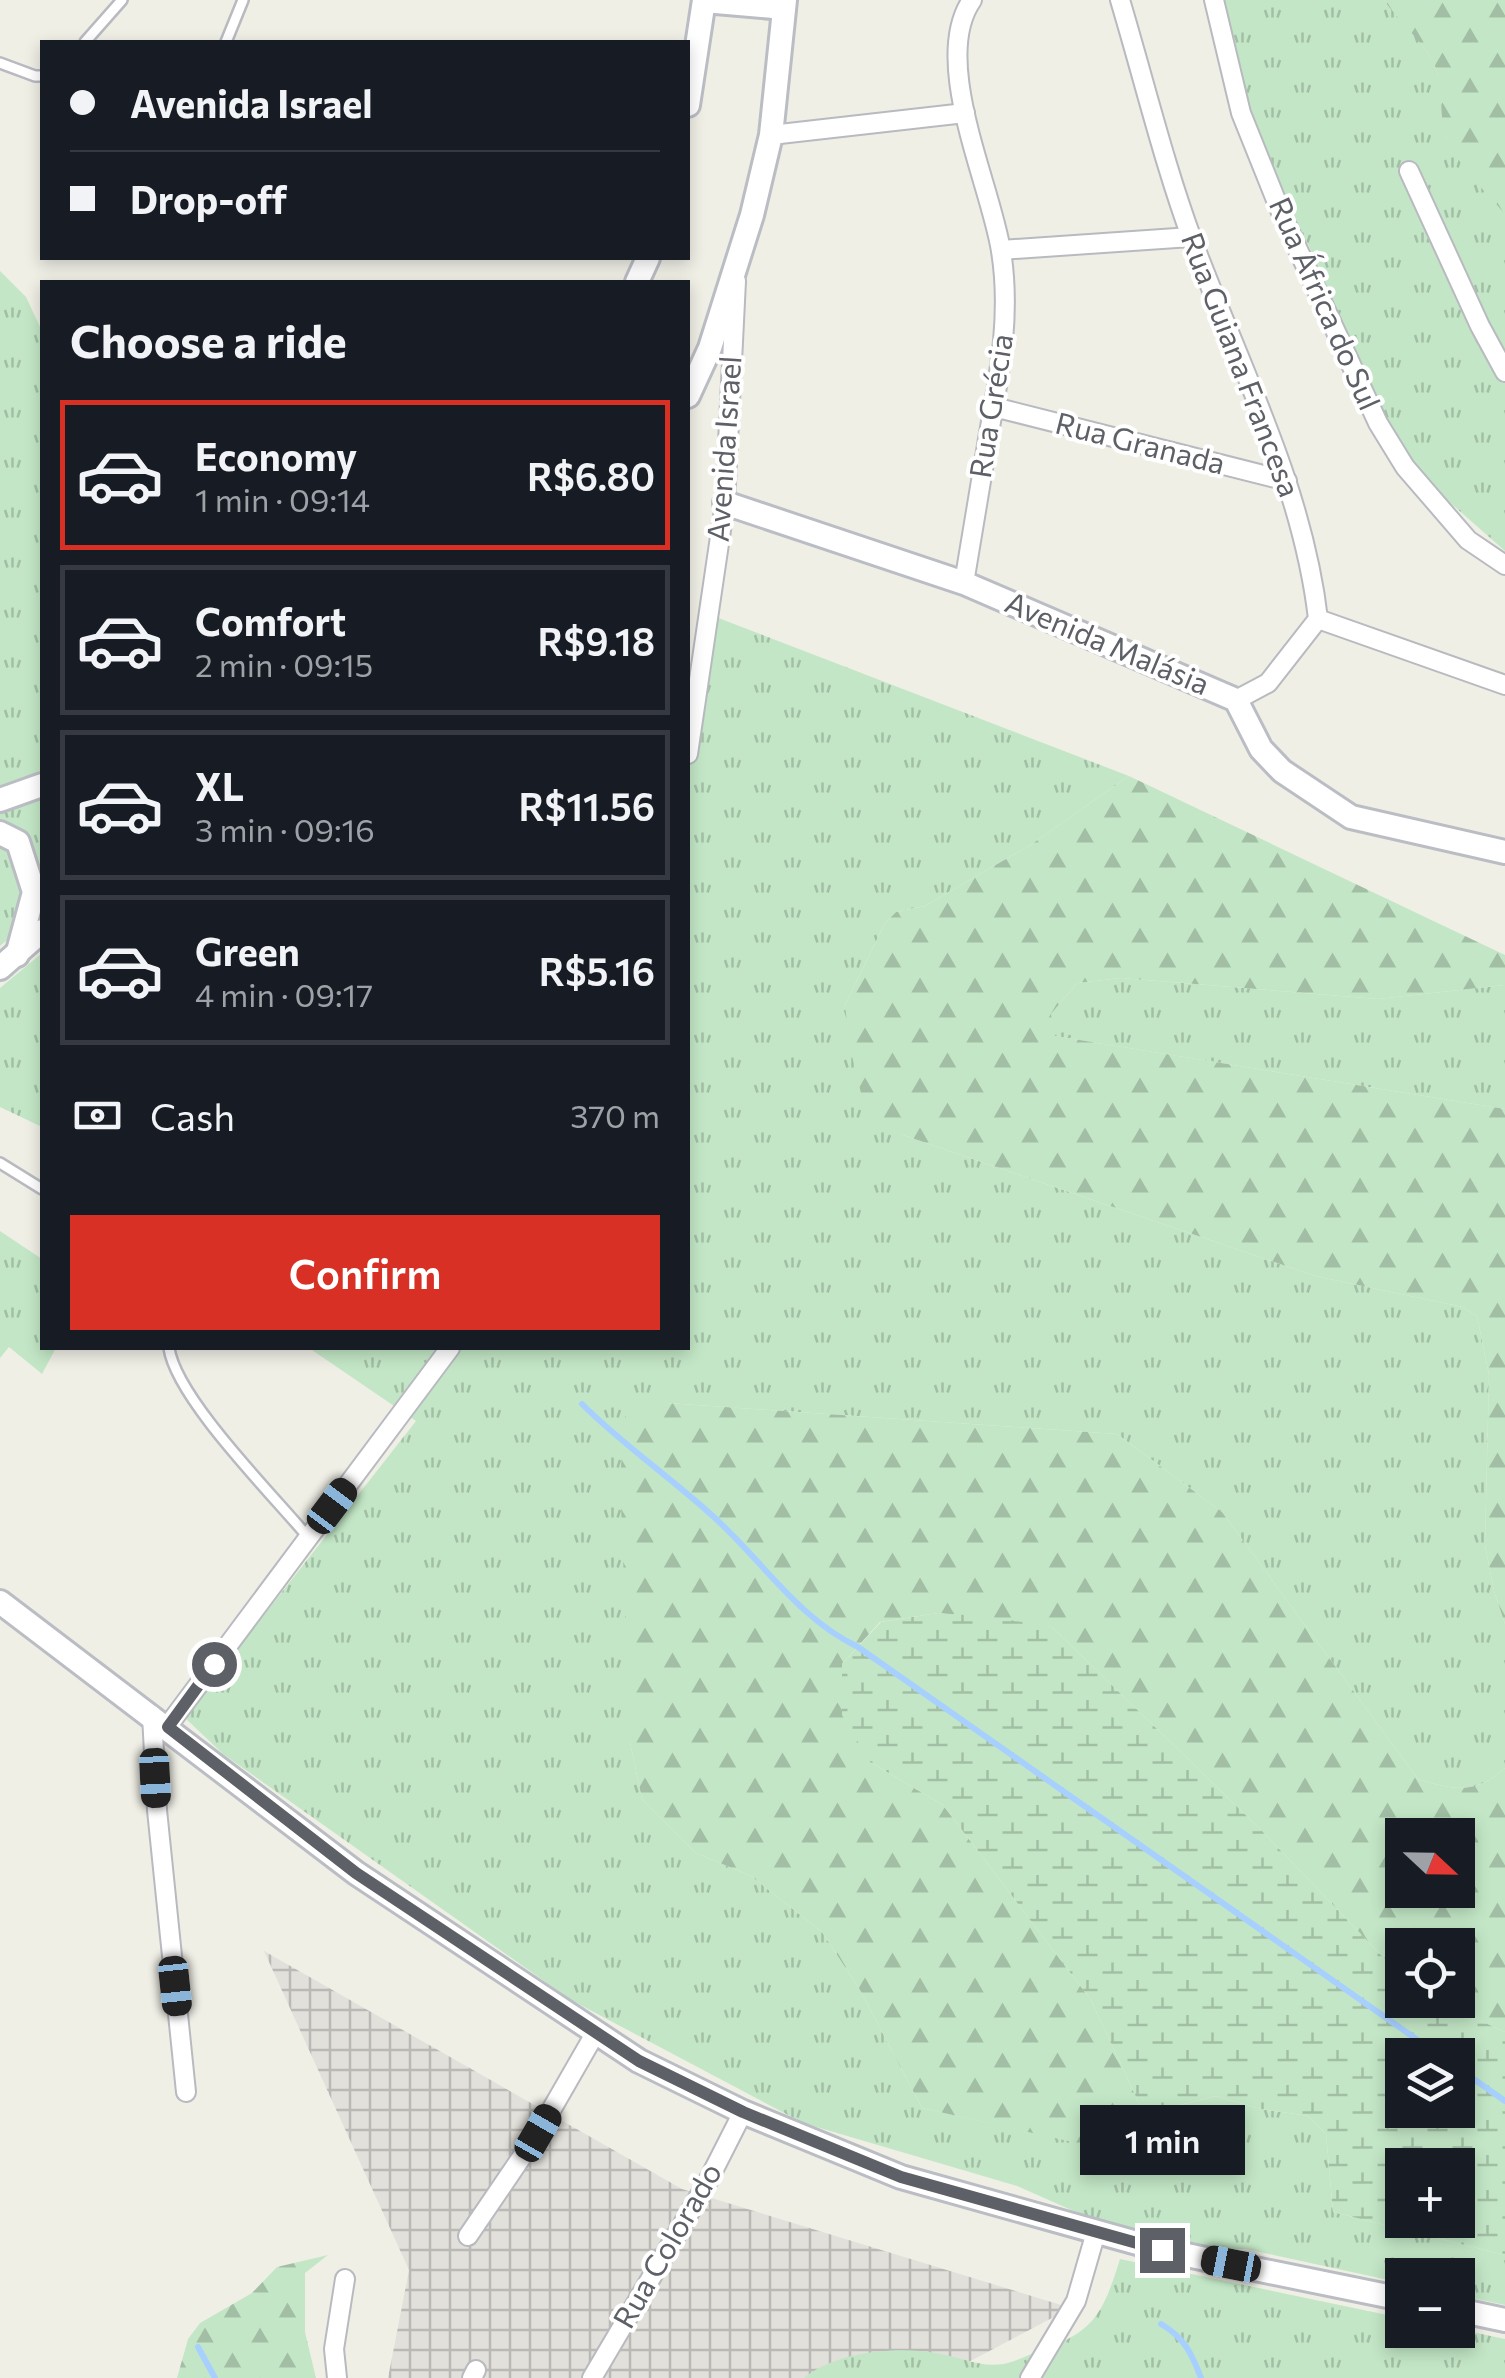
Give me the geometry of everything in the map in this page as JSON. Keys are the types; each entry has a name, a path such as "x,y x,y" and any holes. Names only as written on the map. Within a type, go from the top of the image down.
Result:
{"main road":[{"path":"690,392 710,348 770,135 784,4 704,0 691,64"},
{"name":"Avenida Malásia","path":"725,502 964,583 1236,700 1261,749 1282,771 1351,818 1505,852"},
{"path":"0,800 40,786"},
{"path":"0,833 18,842 34,892 8,961"},
{"path":"8,961 40,934"},
{"path":"0,1602 356,1873 639,2061 743,2112 901,2177 1162,2250 1385,2296"},
{"path":"1475,2314 1505,2320"}],"street":[{"name":"Rua Grécia","path":"964,583 1006,330 1001,250 965,114 957,49 964,12 972,0"},
{"name":"Rua Guiana Francesa","path":"1120,0 1192,238 1287,481 1313,574 1318,619"},
{"name":"Rua África do Sul","path":"1214,0 1242,112 1282,215 1378,423 1405,467 1468,540 1505,566"},
{"path":"770,135 965,114"},
{"path":"1410,171 1505,372"},
{"path":"1001,250 1192,238"},
{"name":"Avenida Israel","path":"690,740 725,502 737,261"},
{"name":"Rua Granada","path":"994,407 1287,481"},
{"path":"1236,700 1268,683 1318,619 1505,684"},
{"path":"186,2092 157,1810 160,1721 308,1538 449,1350"},
{"path":"468,2236 538,2133 596,2032"},
{"name":"Rua Colorado","path":"592,2378 707,2182 743,2112"},
{"path":"1030,2378 1076,2301 1096,2232"},
{"path":"337,2378 334,2349 345,2279"}],"lane":[{"path":"87,40 122,0"},
{"path":"227,40 243,0"},
{"path":"0,63 40,76"},
{"path":"0,1163 40,1188"},
{"path":"168,1350 186,1393 308,1538"}],"shaded area":[{"path":"264,1951 682,2189 1071,2308 938,2378 388,2378 409,2270"}],"green space":[{"path":"1216,0 1384,0 1415,34 1434,63 1442,86 1446,137 1505,214 1505,551 1429,484 1387,432 1308,244 1274,194"},
{"path":"1384,0 1505,0 1505,214 1452,149 1444,130 1433,62"},
{"path":"0,271 26,297 40,327 40,913 0,946"},
{"path":"708,614 1129,776 1032,844 925,906 896,912 885,923 845,1005 900,1134 1315,1276 1463,1307 1477,1316 1489,1375 1485,1545 1505,1624 1505,1768 1484,1783 1464,1788 1418,1779 1222,1512 1117,1434 668,1403 630,1742 642,1799 696,1853 751,1876 822,1932 860,1990 922,2108 1139,2156 1144,2114 1216,2096 1261,2109 1308,2116 1326,2134 1333,2212 1385,2225 1385,2238 1437,2238 1505,2255 1505,2305 1475,2299 1475,2258 1385,2258 1385,2279 1246,2249 1162,2250 1017,2186 803,2123 571,2000 223,1754 184,1717 416,1421 312,1350 690,1350 690,744"},
{"path":"1129,776 1505,955 1505,985 1378,999 1121,978 1077,983 1051,1014 1055,1036 1505,1109 1505,1624 1485,1545 1489,1375 1477,1316 1463,1307 1315,1276 900,1134 861,1093 845,1005 885,923 896,912 925,906 1032,844"},
{"path":"40,955 40,1126 0,1107 0,988"},
{"path":"1121,978 1378,999 1505,985 1505,1109 1054,1036 1051,1014 1077,983"},
{"path":"0,1231 40,1258 40,1350 55,1350 42,1374 9,1347 0,1358"},
{"path":"668,1403 1117,1434 1222,1512 1418,1779 1464,1788 1484,1783 1505,1768 1505,2032 1474,2018 1475,1928 1385,1928 1385,1959 1259,1828 1052,1627 938,1613 880,1622 842,1664 870,1762 943,1805 1091,2000 1144,2114 1139,2157 922,2108 860,1990 822,1932 751,1876 696,1853 642,1799 630,1742 620,1478 626,1409"},
{"path":"938,1613 1052,1627 1259,1828 1385,1959 1385,2018 1474,2018 1505,2032 1505,2255 1437,2238 1475,2238 1475,2148 1385,2148 1385,2225 1333,2212 1326,2134 1308,2116 1261,2109 1216,2096 1144,2114 1091,2000 943,1805 870,1762 842,1715 842,1664 881,1622"},
{"path":"328,2255 305,2273 305,2332 316,2378 177,2378 188,2339 200,2323 252,2293 277,2267"},
{"path":"1120,2259 1385,2314 1385,2348 1475,2348 1475,2333 1505,2339 1505,2378 804,2378 832,2362 885,2351 935,2353 1003,2364 1058,2344 1085,2328 1108,2293"}],"waterway":[{"path":"582,1404 716,1519 818,1621 1415,2038"},
{"path":"1475,2080 1505,2101"},
{"path":"1161,2324 1186,2347 1201,2378"},
{"path":"198,2347 215,2378"}],"route":[{"path":"214,1664 168,1727 356,1873 639,2061 743,2112 901,2177 1162,2250"}]}
